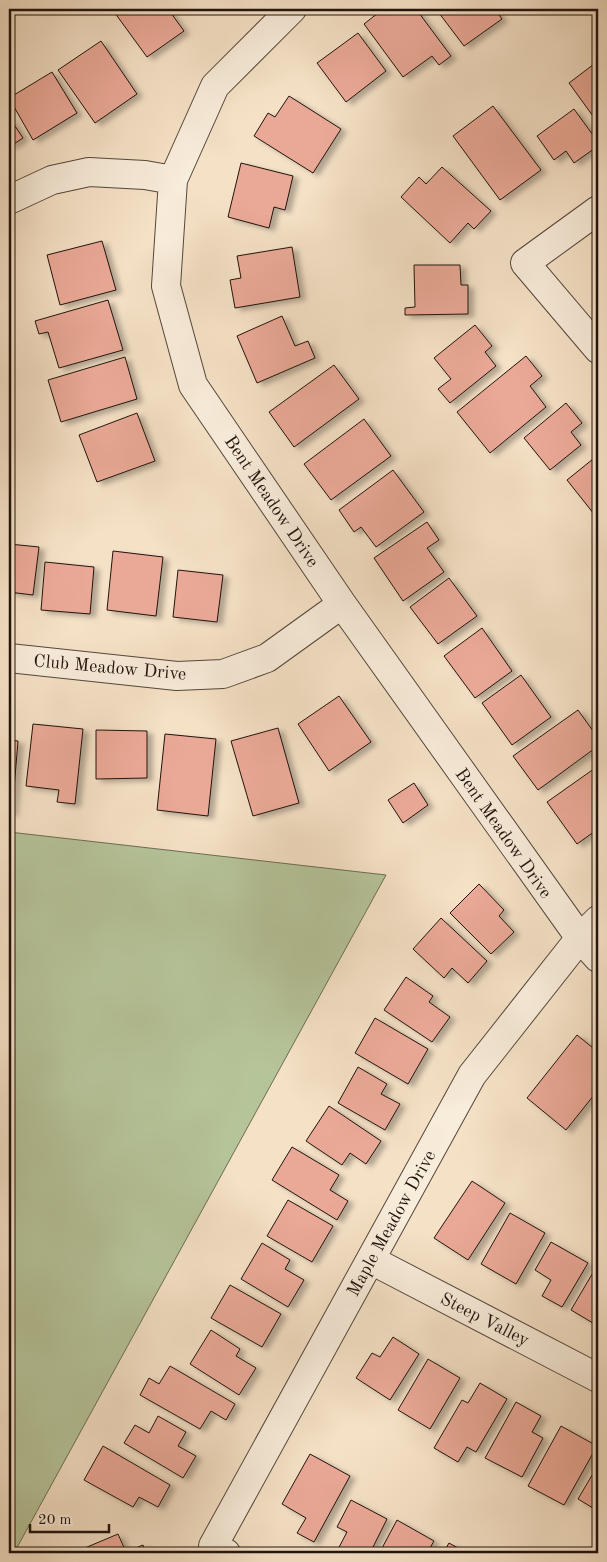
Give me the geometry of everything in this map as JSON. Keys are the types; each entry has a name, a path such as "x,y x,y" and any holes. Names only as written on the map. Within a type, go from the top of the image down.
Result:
{"street":[{"name":"Bent Meadow Drive","path":"292,9 214,86 173,180 166,286 193,385 342,604 589,929 598,958"},
{"path":"9,200 52,180 89,172 145,175 173,180"},
{"path":"598,210 525,263 598,349"},
{"name":"Club Meadow Drive","path":"9,658 177,676 223,674 267,658 342,604"},
{"name":"Maple Meadow Drive","path":"220,1550 371,1260 472,1075 589,929"},
{"name":"Steep Valley","path":"371,1260 598,1378"}],"green space":[{"path":"9,832 386,875 14,1553 9,1553"}],"building":[{"path":"112,9 168,9 184,31 147,57"},
{"path":"383,9 390,15 398,9 416,9 451,56 439,65 432,56 403,77 364,24"},
{"path":"436,9 495,9 502,19 464,46"},
{"path":"358,33 386,71 346,102 317,63"},
{"path":"101,41 137,94 95,123 58,70"},
{"path":"598,61 598,123 569,83"},
{"path":"52,72 77,113 33,140 9,98"},
{"path":"289,96 341,129 313,173 254,136 268,113 275,117"},
{"path":"493,106 541,170 500,200 453,136"},
{"path":"574,109 598,142 598,146 574,163 566,151 554,160 537,136"},
{"path":"9,117 23,138 9,147"},
{"path":"241,163 293,176 285,210 274,207 269,228 228,217"},
{"path":"442,167 491,211 474,229 468,223 450,243 401,197 419,177 426,184"},
{"path":"102,241 116,290 60,305 47,255"},
{"path":"292,247 300,297 235,308 230,280 241,278 237,256"},
{"path":"414,265 460,265 461,285 468,285 468,314 405,315 405,308 415,307"},
{"path":"108,300 123,350 59,368 48,332 39,334 35,321"},
{"path":"282,316 295,346 308,341 315,358 257,383 237,336"},
{"path":"475,325 492,346 485,352 496,366 450,403 438,389 451,379 434,358"},
{"path":"526,356 542,376 530,386 546,407 490,453 457,412"},
{"path":"125,357 137,399 61,422 48,380"},
{"path":"334,365 359,399 294,447 269,412"},
{"path":"566,403 582,423 571,432 581,445 550,470 524,438"},
{"path":"137,413 155,461 97,482 79,435"},
{"path":"364,419 391,456 331,500 304,464"},
{"path":"598,455 598,519 567,480"},
{"path":"393,470 424,512 376,547 361,527 354,532 339,510"},
{"path":"427,522 439,540 427,548 444,572 403,601 374,558"},
{"path":"9,544 39,547 33,595 9,592"},
{"path":"113,551 163,557 156,616 107,610"},
{"path":"45,562 94,567 90,614 41,610"},
{"path":"178,570 223,575 217,622 173,617"},
{"path":"449,578 477,616 438,644 410,607"},
{"path":"482,628 512,671 475,698 444,656"},
{"path":"521,675 551,717 512,745 482,703"},
{"path":"339,696 371,742 329,771 298,724"},
{"path":"578,710 598,738 598,746 538,790 513,756"},
{"path":"33,724 83,729 75,804 57,802 59,790 26,786"},
{"path":"278,728 299,803 253,816 231,741"},
{"path":"96,730 147,731 147,778 96,779"},
{"path":"165,734 216,739 208,816 157,810"},
{"path":"9,740 18,741 12,813 9,813"},
{"path":"598,766 598,829 577,844 547,802"},
{"path":"414,783 428,805 403,823 388,800"},
{"path":"479,884 504,910 499,916 514,932 491,954 450,913"},
{"path":"441,918 487,961 468,983 452,968 444,978 413,949"},
{"path":"406,977 433,996 429,1002 450,1017 432,1042 384,1010"},
{"path":"375,1018 428,1049 408,1084 355,1053"},
{"path":"577,1035 598,1052 598,1090 566,1130 527,1098"},
{"path":"358,1067 387,1084 381,1094 400,1104 385,1130 338,1103"},
{"path":"329,1106 381,1141 366,1164 350,1153 342,1165 306,1141"},
{"path":"292,1147 339,1175 330,1190 348,1201 337,1220 272,1180"},
{"path":"472,1181 505,1203 468,1260 434,1238"},
{"path":"288,1200 333,1226 312,1262 267,1236"},
{"path":"510,1213 545,1233 516,1284 481,1264"},
{"path":"551,1242 588,1263 562,1307 542,1296 551,1280 535,1270"},
{"path":"262,1243 290,1260 285,1269 304,1280 288,1307 241,1279"},
{"path":"598,1264 598,1326 571,1310"},
{"path":"230,1285 281,1314 262,1347 211,1318"},
{"path":"211,1330 240,1349 236,1356 256,1368 239,1395 190,1364"},
{"path":"393,1337 419,1354 390,1400 356,1378 372,1353 380,1357"},
{"path":"428,1359 460,1378 430,1429 398,1410"},
{"path":"170,1366 235,1404 226,1420 211,1411 200,1429 140,1395 149,1378 159,1384"},
{"path":"480,1383 507,1399 476,1452 467,1447 458,1462 434,1448 462,1400 468,1403"},
{"path":"516,1402 541,1416 532,1432 543,1438 522,1477 485,1458"},
{"path":"158,1416 186,1432 178,1446 196,1456 183,1478 124,1443 135,1425 149,1433"},
{"path":"561,1426 597,1446 564,1505 528,1486"},
{"path":"103,1446 170,1485 158,1507 139,1497 133,1507 84,1480"},
{"path":"310,1454 350,1476 314,1542 297,1533 306,1518 282,1504"},
{"path":"595,1470 598,1472 598,1511 578,1499"},
{"path":"351,1500 387,1519 370,1553 336,1553 347,1532 337,1527"},
{"path":"397,1520 434,1541 427,1553 386,1553 381,1550"},
{"path":"118,1534 126,1552 143,1545 146,1553 73,1553"},
{"path":"449,1543 467,1553 443,1553"}]}
